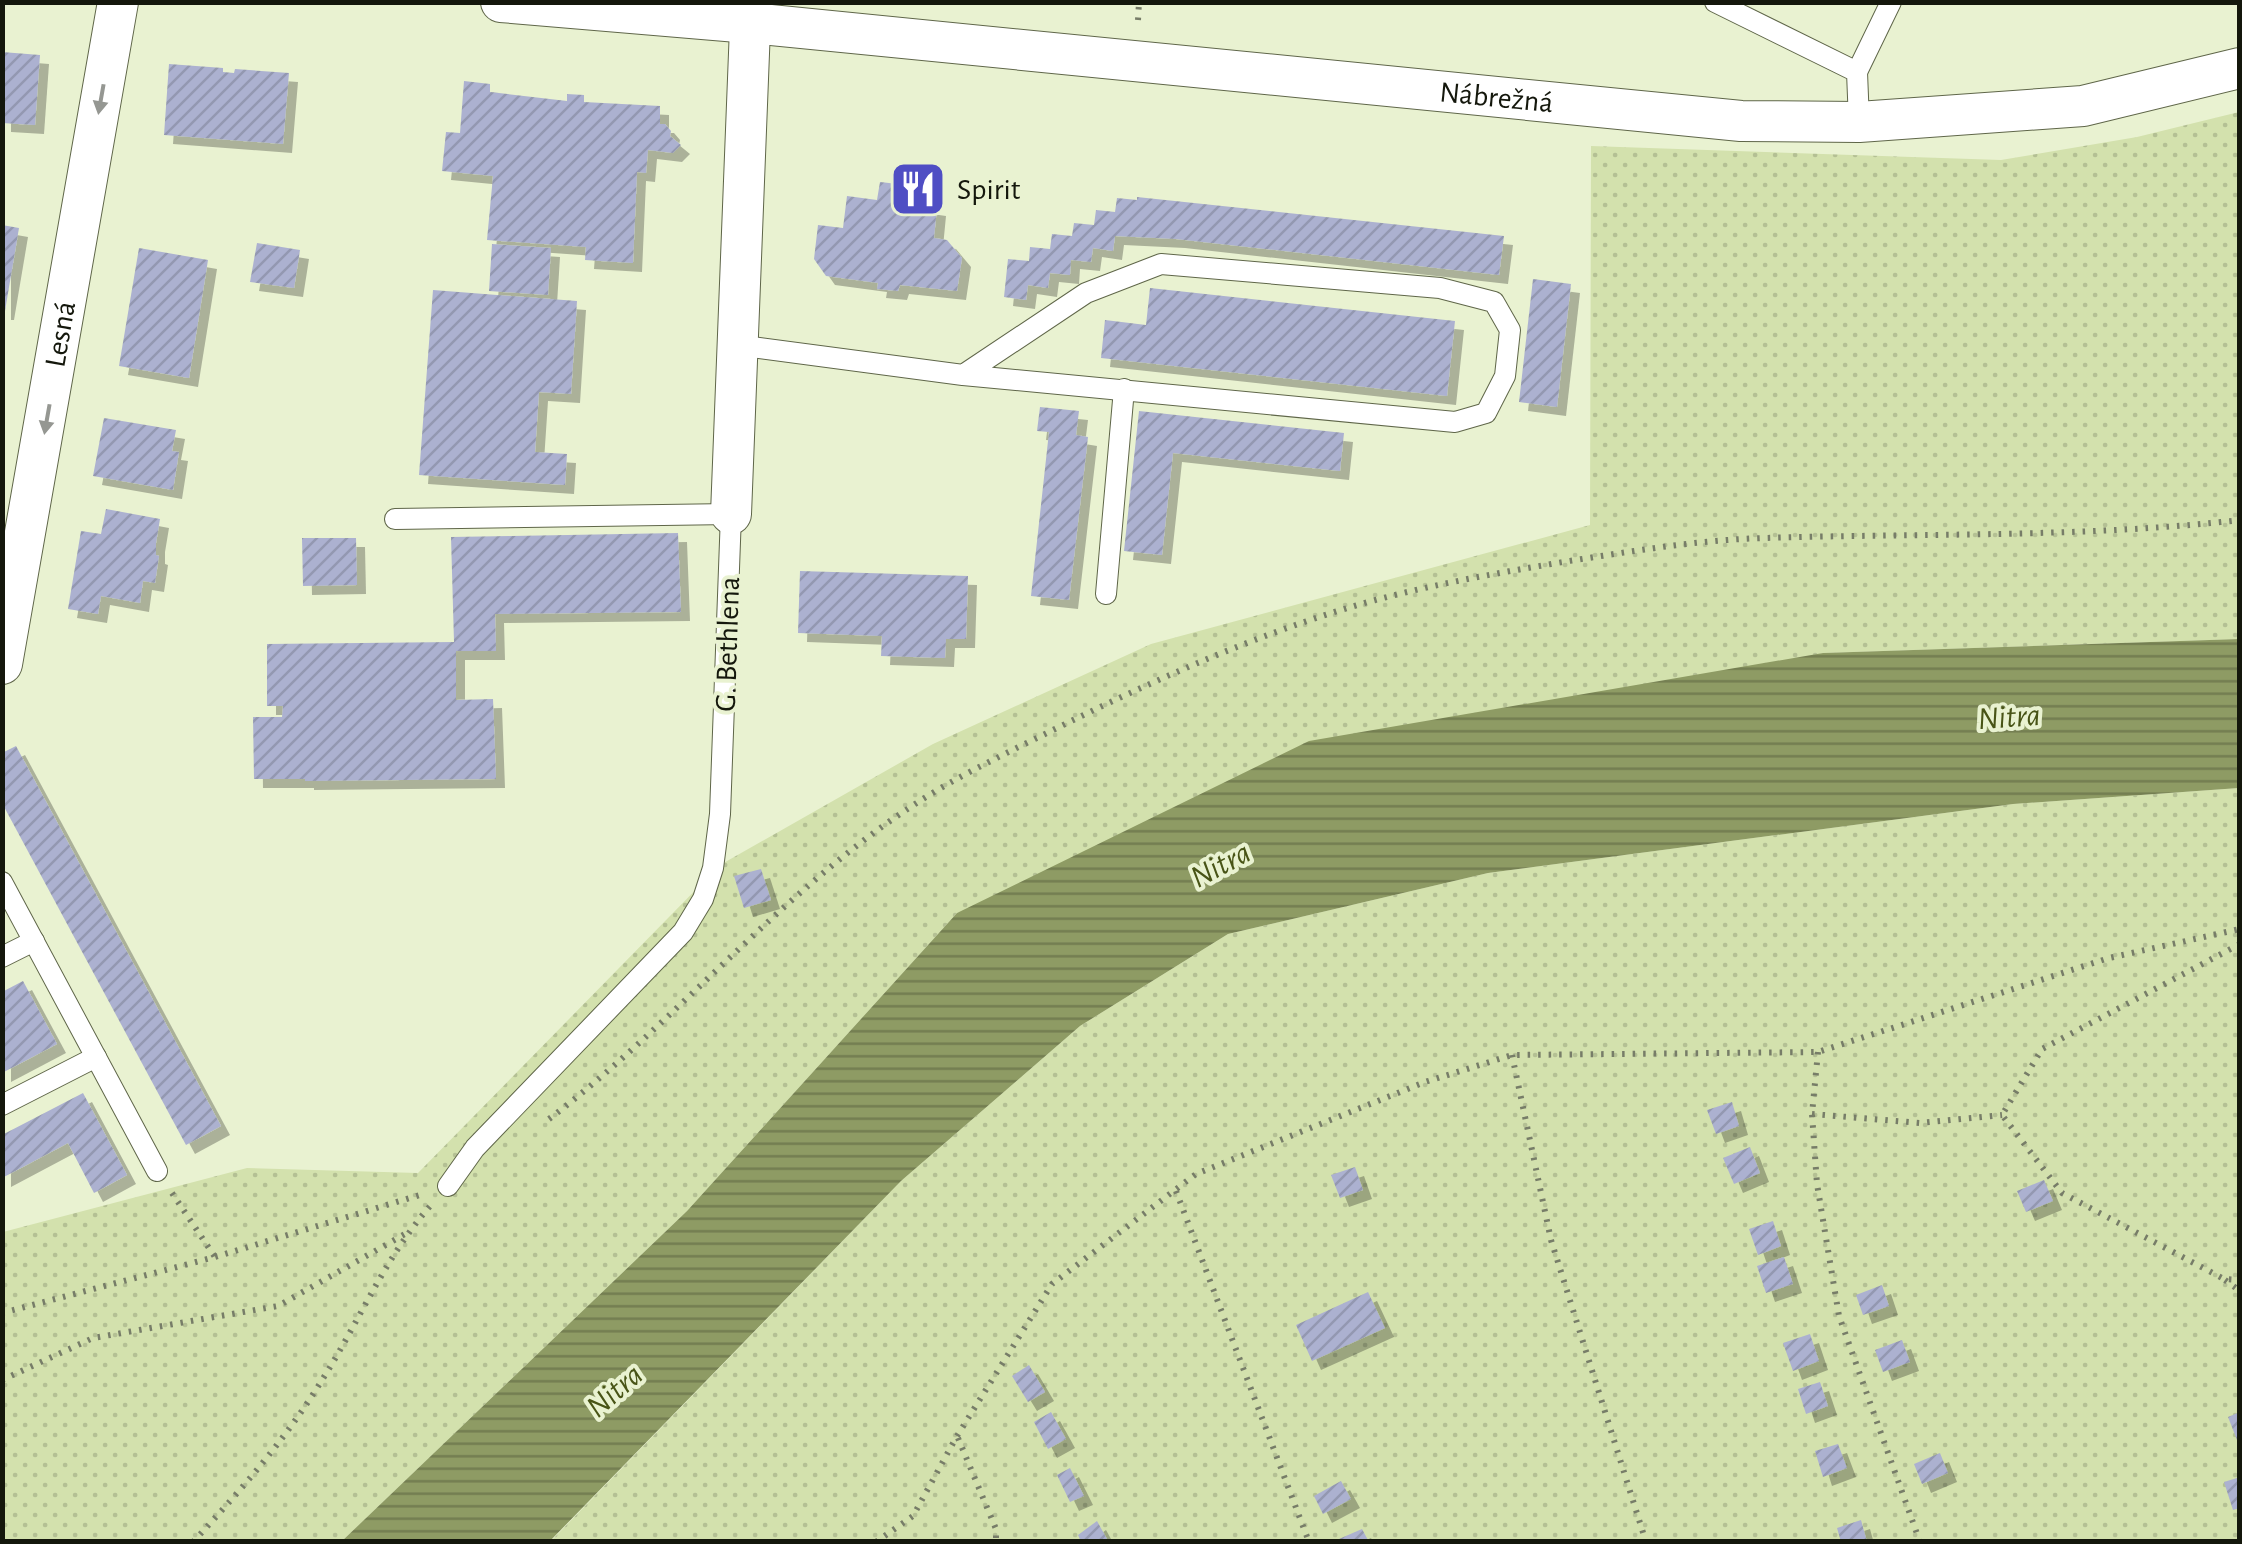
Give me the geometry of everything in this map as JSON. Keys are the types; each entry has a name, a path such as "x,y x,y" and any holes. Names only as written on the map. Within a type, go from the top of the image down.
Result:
{"street":[{"name":"Lesná","path":"2,664 118,2"},
{"name":"Nábrežná","path":"501,2 751,13 1741,121 1858,122 2083,106 2240,68"},
{"name":"G. Bethlena","path":"730,514 751,13"}],"lane":[{"path":"1715,2 1857,72"},
{"path":"1858,122 1857,72 1891,2"},
{"path":"736,345 962,375 1455,422 1486,413 1504,376 1510,330 1494,302 1440,288 1161,264 1086,293 962,375"},
{"path":"1106,594 1124,389"},
{"path":"395,519 730,514"},
{"name":"G. Bethlena","path":"448,1186 475,1148 683,932 702,899 713,868 720,814 730,514"},
{"path":"2,882 158,1171"},
{"path":"2,958 34,941"},
{"path":"2,1106 96,1057"}],"path":[{"path":"547,1121 658,1028 855,848 908,808 968,772 1106,704 1340,610 1427,587 1658,546 1762,538 2099,531 2240,520"},
{"path":"876,1542 912,1516 1052,1284 1196,1174 1390,1096 1512,1055 1818,1052 2110,958 2240,929"},
{"path":"2002,1116 2042,1049 2240,944"},
{"path":"1818,1052 1812,1114 1817,1184 1839,1316 1920,1542"},
{"path":"1512,1055 1551,1240 1646,1542"},
{"path":"1812,1114 1920,1123 2002,1116"},
{"path":"2002,1116 2062,1193 2240,1291"},
{"path":"158,1171 215,1258"},
{"path":"193,1542 286,1434 322,1381 406,1233 448,1186"},
{"path":"2,1313 215,1258 448,1186"},
{"path":"1176,1190 1309,1542"},
{"path":"2,1380 93,1338 278,1306 406,1233"},
{"path":"2224,1279 2240,1280"},
{"path":"957,1436 996,1528 996,1542"}],"shaded area":[{"path":"2239,112 2239,639 1823,653 957,913 687,1211 342,1541 3,1542 3,1232 247,1168 418,1173 720,865 933,744 1151,644 1590,525 1591,146 2001,160 2137,137"},
{"path":"2239,788 2239,1541 550,1542 901,1181 1080,1026 1228,934 1488,873 2013,804"}],"water":[{"name":"Nitra","path":"2239,639 2239,788 2013,804 1488,873 1228,934 1080,1026 901,1181 550,1541 342,1541 687,1211 957,913 1309,741 1823,653"}],"building":[{"path":"2,52 40,55 35,125 2,123"},
{"path":"169,64 223,68 223,72 234,73 235,69 289,73 283,144 164,135"},
{"path":"464,81 490,84 490,92 567,101 567,94 584,95 584,102 660,106 660,124 665,124 670,136 681,145 673,153 648,150 646,173 637,172 633,263 585,260 586,247 487,240 493,176 442,171 446,132 460,133"},
{"path":"880,182 925,187 923,205 937,207 934,238 947,240 962,258 957,291 900,285 898,291 877,289 878,283 826,276 814,259 818,225 843,228 847,196 877,200"},
{"path":"1117,198 1504,236 1499,275 1176,239 1115,236 1113,251 1093,248 1091,262 1071,260 1070,275 1050,273 1048,288 1028,285 1026,300 1004,297 1008,259 1029,261 1030,247 1050,249 1052,234 1072,236 1074,223 1094,225 1096,210 1115,212"},
{"path":"2,225 19,228 5,311 2,311"},
{"path":"257,243 300,250 294,288 250,282"},
{"path":"492,244 551,248 548,295 489,291"},
{"path":"139,248 208,260 189,378 119,366"},
{"path":"1533,279 1571,284 1557,407 1519,402"},
{"path":"1150,288 1455,321 1447,396 1101,358 1105,320 1146,325"},
{"path":"433,290 577,301 571,394 539,392 535,452 567,454 565,485 419,475"},
{"path":"1040,407 1079,411 1076,435 1088,437 1069,600 1031,596 1049,432 1037,431"},
{"path":"1139,411 1344,433 1340,471 1173,453 1162,555 1124,551"},
{"path":"104,418 176,430 172,451 179,452 173,490 93,476"},
{"path":"106,509 160,519 155,583 143,581 140,603 101,596 98,614 68,609 81,531 101,534"},
{"path":"678,533 681,612 495,614 496,651 456,651 456,700 493,699 496,779 254,779 253,717 282,717 283,706 267,706 267,644 454,642 451,537"},
{"path":"302,538 356,538 357,585 303,586"},
{"path":"800,571 968,576 966,639 946,639 945,658 881,656 882,636 798,633"},
{"path":"16,746 221,1126 186,1145 2,803 2,753"},
{"path":"761,869 771,900 744,908 734,876"},
{"path":"23,981 57,1044 2,1073 2,992"},
{"path":"83,1093 127,1175 94,1193 68,1143 2,1178 2,1135"},
{"path":"1732,1102 1739,1126 1716,1134 1707,1110"},
{"path":"1750,1147 1760,1173 1734,1184 1723,1158"},
{"path":"1355,1167 1363,1190 1340,1198 1331,1175"},
{"path":"2044,1180 2053,1201 2026,1212 2017,1191"},
{"path":"1773,1221 1781,1246 1758,1255 1749,1229"},
{"path":"1784,1257 1793,1284 1766,1293 1757,1266"},
{"path":"1882,1285 1889,1306 1863,1315 1856,1295"},
{"path":"1368,1292 1385,1328 1312,1361 1296,1325"},
{"path":"1810,1334 1819,1361 1793,1371 1783,1343"},
{"path":"1902,1340 1910,1362 1883,1372 1875,1350"},
{"path":"1029,1365 1045,1392 1028,1402 1012,1376"},
{"path":"1820,1382 1828,1406 1806,1414 1798,1389"},
{"path":"1051,1412 1066,1439 1048,1449 1034,1422"},
{"path":"2240,1412 2240,1445 2239,1445 2228,1417"},
{"path":"1838,1444 1847,1468 1823,1477 1815,1451"},
{"path":"1940,1453 1948,1473 1922,1484 1914,1464"},
{"path":"1070,1468 1084,1496 1070,1502 1057,1475"},
{"path":"2240,1477 2240,1508 2233,1510 2224,1482"},
{"path":"1341,1481 1351,1499 1323,1514 1314,1496"},
{"path":"1861,1520 1867,1542 1841,1542 1837,1528"},
{"path":"1097,1521 1107,1539 1081,1542 1078,1535"},
{"path":"1362,1529 1369,1542 1332,1542"}],"place":[{"name":"Spirit","path":"918,189"}]}
